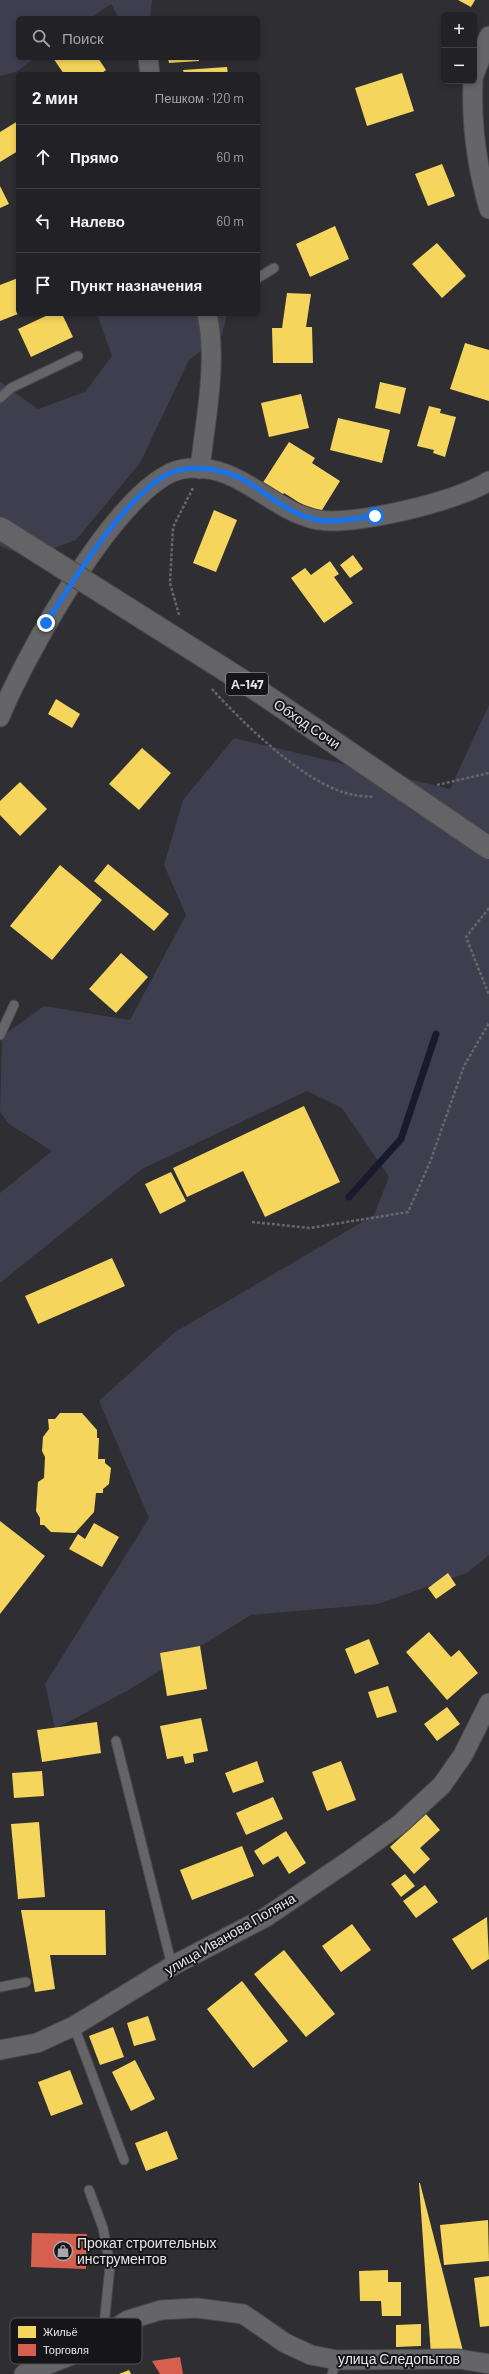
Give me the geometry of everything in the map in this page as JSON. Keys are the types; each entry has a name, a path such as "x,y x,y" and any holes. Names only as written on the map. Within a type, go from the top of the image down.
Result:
{"highway":[{"name":"Обход Сочи","path":"0,528 257,690 489,848"}],"street":[{"path":"477,67 489,36"},
{"path":"148,60 150,72"},
{"path":"473,84 472,113 481,182 489,209"},
{"path":"200,469 208,394 211,333 207,316"},
{"path":"0,716 46,623 77,574 117,522 149,487 162,478 183,469 200,469 217,472 243,480 294,512 319,520 342,520 375,516 442,501 489,481"},
{"name":"улица Иванова Поляна","path":"0,2050 37,2043 74,2026 172,1966 266,1917 400,1824 442,1785 463,1755 489,1703"},
{"name":"улица Следопытов","path":"135,2318 161,2310 197,2308 243,2314 285,2343 334,2367 459,2359 489,2364"},
{"name":"улица Следопытов","path":"24,2374 49,2364"}],"lane":[{"path":"260,277 274,268"},
{"path":"0,398 11,388 78,356"},
{"path":"0,1035 14,1005"},
{"path":"116,1741 172,1966"},
{"path":"0,1987 26,1982"},
{"path":"74,2026 124,2160"},
{"path":"89,2190 103,2228 110,2266 105,2318"}],"path":[{"path":"489,908 466,937 489,995"},
{"path":"252,1222 310,1228 408,1212 430,1162 464,1066 489,1023"}],"shaded area":[{"path":"0,0 152,0 150,16 118,16 111,4 94,16 16,16 16,60 32,60 16,72 0,76"},
{"path":"98,316 227,316 222,335 189,360 140,463 76,540 29,557 0,546 0,382 38,409 85,392 112,356"},
{"path":"489,705 489,1555 467,1573 378,1604 251,1615 127,1691 55,1729 45,1684 149,1518 99,1401 175,1332 374,1215 389,1177 342,1108 307,1091 142,1169 0,1283 0,1193 52,1151 9,1124 0,1112 2,1036 44,1006 130,1020 186,915 164,865 183,800 234,738 450,789"}],"building: Жильё":[{"path":"458,0 475,0 471,7"},
{"path":"54,60 99,60 106,70 104,72 63,72"},
{"path":"168,60 199,60 199,61 169,63"},
{"path":"227,67 228,72 184,72 183,70"},
{"path":"402,73 414,111 367,126 355,88"},
{"path":"16,122 16,152 0,162 0,132"},
{"path":"442,164 455,196 428,206 415,174"},
{"path":"0,186 9,204 0,208"},
{"path":"335,226 349,259 310,277 296,244"},
{"path":"437,243 466,276 442,298 412,264"},
{"path":"16,279 16,315 0,321 0,285"},
{"path":"287,293 311,294 306,327 312,327 313,363 273,363 272,328 282,328"},
{"path":"46,316 63,316 73,337 31,357 18,329"},
{"path":"465,343 489,350 489,401 450,389"},
{"path":"380,382 406,388 400,414 375,408"},
{"path":"301,394 309,428 269,437 261,403"},
{"path":"429,406 441,409 440,413 456,417 445,457 433,453 434,450 417,446"},
{"path":"338,418 390,430 382,463 330,450"},
{"path":"289,442 315,458 312,463 340,481 319,515 284,493 281,497 262,484"},
{"path":"214,510 237,520 216,572 193,563"},
{"path":"353,555 363,569 350,578 340,565"},
{"path":"330,561 339,574 334,577 353,603 324,623 291,578 305,568 311,575"},
{"path":"56,699 80,714 72,728 48,714"},
{"path":"142,748 171,773 139,810 109,784"},
{"path":"20,782 47,809 20,836 0,815 0,801"},
{"path":"108,864 169,914 154,931 94,881"},
{"path":"60,865 102,900 52,960 10,926"},
{"path":"121,953 148,977 116,1013 89,989"},
{"path":"304,1106 340,1182 265,1217 243,1171 187,1197 173,1168"},
{"path":"171,1172 186,1201 160,1214 145,1184"},
{"path":"112,1258 125,1286 38,1324 25,1296"},
{"path":"60,1413 82,1413 97,1430 97,1438 99,1438 98,1459 105,1459 105,1463 111,1468 109,1484 103,1489 103,1493 96,1493 94,1512 75,1533 51,1532 44,1525 40,1525 40,1518 36,1511 38,1482 44,1478 45,1457 42,1451 43,1437 49,1429 48,1419 55,1419"},
{"path":"0,1521 45,1556 0,1614"},
{"path":"94,1523 119,1537 102,1567 69,1549 78,1534 85,1539"},
{"path":"448,1573 456,1585 436,1599 428,1588"},
{"path":"429,1632 451,1657 459,1650 478,1673 447,1700 406,1652"},
{"path":"369,1639 379,1664 355,1674 345,1649"},
{"path":"200,1646 207,1689 167,1696 160,1653"},
{"path":"388,1686 397,1712 377,1718 368,1692"},
{"path":"447,1707 460,1724 437,1741 424,1724"},
{"path":"201,1718 208,1751 193,1754 194,1762 185,1764 183,1756 167,1759 160,1726"},
{"path":"97,1722 101,1753 42,1762 37,1730"},
{"path":"257,1761 264,1782 233,1793 225,1773"},
{"path":"341,1761 356,1800 327,1811 312,1772"},
{"path":"42,1771 44,1796 14,1798 12,1773"},
{"path":"273,1797 283,1819 246,1835 236,1813"},
{"path":"426,1814 440,1830 420,1848 430,1859 414,1874 390,1847"},
{"path":"39,1822 45,1897 18,1899 11,1824"},
{"path":"286,1831 306,1863 289,1874 278,1856 263,1865 254,1851"},
{"path":"242,1846 254,1876 192,1900 180,1870"},
{"path":"405,1874 415,1886 401,1897 391,1884"},
{"path":"425,1885 438,1902 416,1918 403,1901"},
{"path":"21,1910 105,1910 106,1955 50,1955 55,1989 35,1992"},
{"path":"487,1917 489,1959 472,1970 452,1939"},
{"path":"352,1924 371,1950 341,1972 322,1946"},
{"path":"284,1950 335,2014 306,2037 254,1974"},
{"path":"242,1981 288,2041 253,2068 207,2009"},
{"path":"148,2016 156,2040 134,2046 127,2023"},
{"path":"113,2027 124,2057 100,2065 89,2036"},
{"path":"135,2060 155,2099 131,2111 112,2072"},
{"path":"70,2070 83,2104 51,2116 38,2082"},
{"path":"167,2131 178,2159 146,2171 135,2143"},
{"path":"420,2183 464,2355 431,2355"},
{"path":"488,2220 489,2261 444,2265 440,2225"},
{"path":"388,2270 388,2282 401,2282 401,2316 382,2316 381,2301 360,2301 359,2271"},
{"path":"489,2276 489,2326 480,2327 474,2278"},
{"path":"421,2324 421,2346 396,2347 396,2325"},
{"path":"129,2370 131,2374 119,2374"}],"building: Торговля":[{"path":"32,2233 87,2234 86,2269 31,2267"},
{"path":"180,2357 183,2374 160,2374 152,2361"}],"waterway":[{"path":"349,1197 401,1139 436,1034"}],"place":[{"name":"Прокат строительных инструментов","path":"63,2251"}],"route":[{"path":"46,623 77,574 117,522 149,487 168,474 183,469 200,469 217,472 243,480 294,512 319,520 342,520 375,516"}]}
